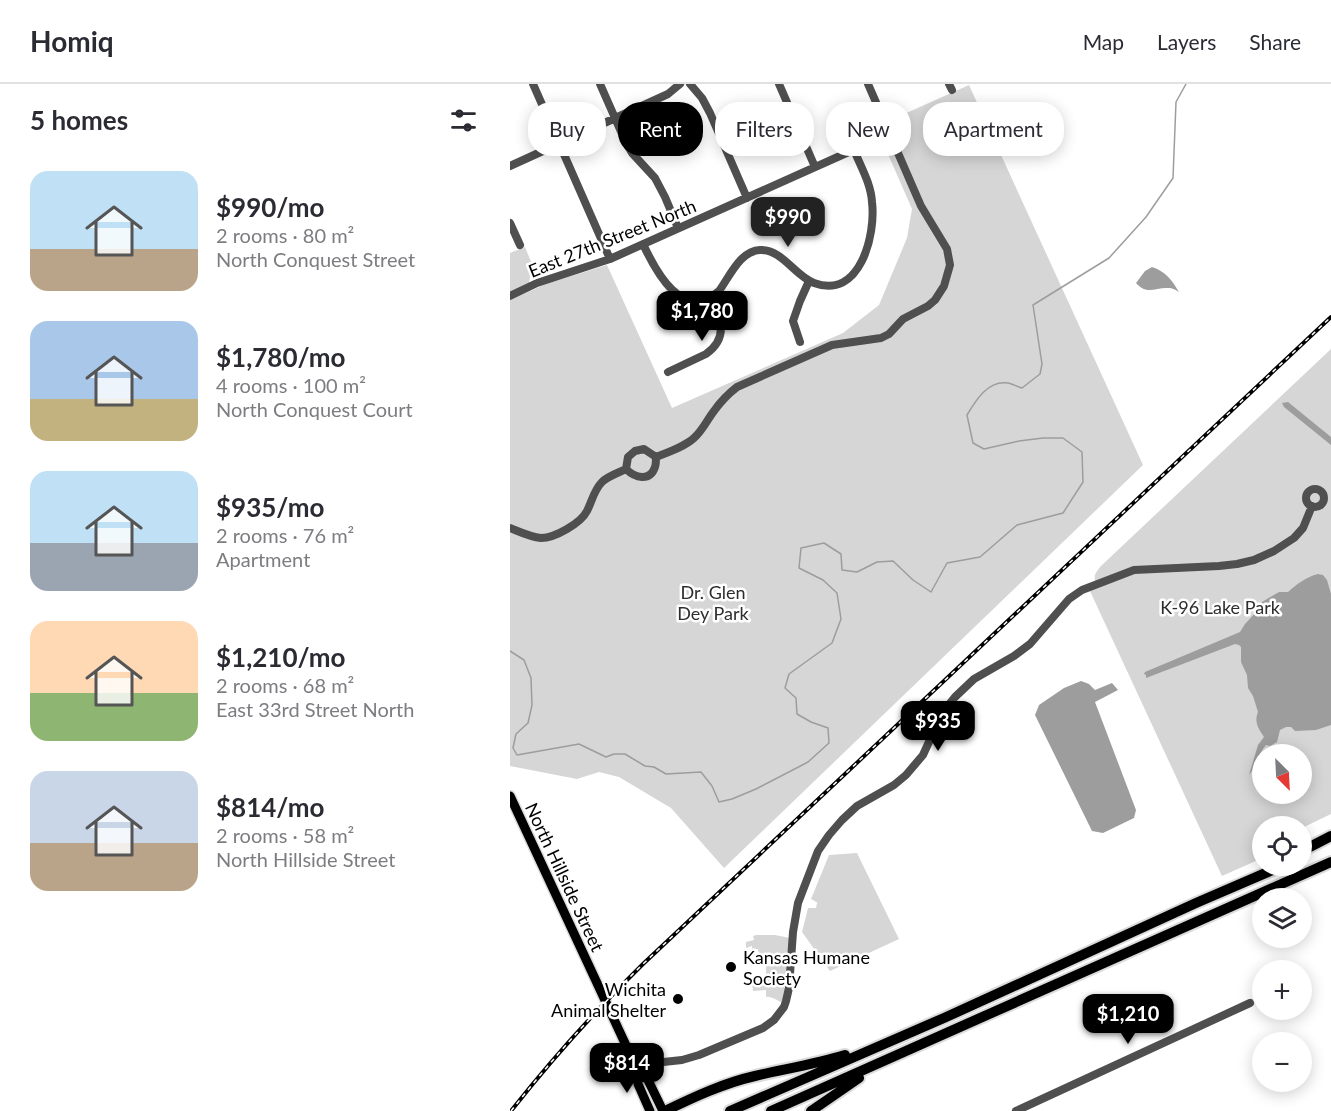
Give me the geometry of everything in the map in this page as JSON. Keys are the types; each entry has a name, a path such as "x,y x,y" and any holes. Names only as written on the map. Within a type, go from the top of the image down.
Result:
{"highway":[{"path":"1312,845 1331,836"},
{"path":"1312,853 1331,844"},
{"path":"771,1111 1331,862"},
{"path":"730,1111 944,1018 1257,876"},
{"path":"664,1111 717,1088 754,1076 789,1070 837,1057 944,1018"},
{"path":"811,1111 853,1082 904,1053"}],"main road":[{"name":"North Hillside Street","path":"510,796 637,1069 648,1080 664,1111"},
{"name":"North Hillside Street","path":"637,1069 638,1084 650,1111"}],"street":[{"path":"533,84 541,102"},
{"path":"600,84 632,153 655,178 678,228"},
{"path":"606,122 668,94 680,84"},
{"path":"690,84 702,98 710,113 747,198"},
{"path":"779,84 815,167"},
{"path":"868,84 876,102"},
{"path":"510,166 532,156"},
{"path":"564,156 610,259"},
{"name":"East 27th Street North","path":"510,296 537,283 610,259 840,156"},
{"path":"643,244 653,266 667,286 689,300 700,301 711,297 719,291 742,259 760,250 768,250 776,254 799,274 816,284 831,286 843,282 853,275 863,260 872,225 873,204 857,156"},
{"path":"656,457 694,438 726,395 737,387 832,345 881,338 889,334 903,319 928,306 941,292 950,265 947,249 921,206 899,156"},
{"path":"510,223 520,245"},
{"path":"800,342 794,321 809,281"},
{"path":"668,372 711,351 719,341 722,327 711,297"},
{"path":"626,469 628,457 635,451 644,449 656,457"},
{"path":"626,469 637,477 644,477 655,468 656,457"},
{"path":"510,528 533,537 544,538 571,527 583,518 601,482 626,469"},
{"path":"637,1069 654,1063 682,1060 699,1055 763,1028 774,1020 784,1007 789,988 793,932 798,903 818,851 828,835 858,806 894,785 906,775 922,754 942,713 955,697 974,679 1030,644 1069,599 1082,590 1134,570 1219,566 1254,560 1294,538 1303,528 1312,506"},
{"path":"1016,1111 1250,1003"}],"green space":[{"name":"Dr. Glen Dey Park","path":"969,85 977,102 931,102"},
{"name":"Dr. Glen Dey Park","path":"923,106 923,156 1002,156 1143,465 724,868 671,808 619,777 599,772 577,779 510,766 510,300 546,284 607,265 672,408 843,333 879,305 907,238 912,209 889,156 911,156 911,111"},
{"path":"525,247 536,274 530,277 529,283 510,292 510,253"},
{"name":"K-96 Lake Park","path":"1331,349 1331,814 1312,823 1312,816 1252,816 1252,863 1222,876 1090,591 1097,587 1095,576 1097,571"},
{"path":"857,853 899,939 830,971 802,932 808,908 816,908 818,903 811,899 829,855"},
{"path":"753,936 790,938 786,988 782,1002 766,997 766,990 753,991 752,982 766,980 766,966 760,966 758,949 752,950 752,946 746,948 746,942 754,940"}],"shaded area":[{"path":"1152,267 1168,276 1179,292 1169,288 1148,290 1140,287 1136,283 1145,271"},
{"path":"1288,402 1331,437 1331,445 1284,407 1282,403"},
{"path":"1323,575 1331,594 1331,725 1316,730 1295,731 1291,727 1286,727 1280,730 1277,742 1259,744 1264,737 1257,725 1258,712 1248,688 1239,645 1235,644 1146,678 1145,672 1240,632 1262,602 1279,592 1288,592 1310,577"},
{"path":"1081,681 1089,684 1095,690 1112,683 1118,690 1095,702 1136,810 1134,818 1103,833 1092,831 1035,715 1039,705 1064,688"}],"waterway":[{"path":"510,651 524,660 531,678 532,705 528,723 516,734 513,748 517,755 579,744 606,757 625,754 645,766 654,767 666,774 701,772 712,786 719,802 756,789 808,762 829,743 828,728 797,714 796,698 785,688 789,674 832,643 841,619 837,593 823,580 799,568 801,548 824,543 841,554 842,570 857,572 877,562 893,561 913,580 931,592 947,563 980,557 1017,525 1063,513 1083,482 1082,452 1063,438 1019,441 984,449 973,443 967,415 983,392 994,385 1008,383 1022,388 1040,374 1042,364 1033,305 1109,258 1146,217 1173,178 1176,102 1186,84"}],"railway":[{"path":"511,1111 575,1035 643,964 1331,317"}],"place":[{"name":"Kansas Humane Society","path":"731,967"},
{"name":"Wichita Animal Shelter","path":"678,999"}]}
